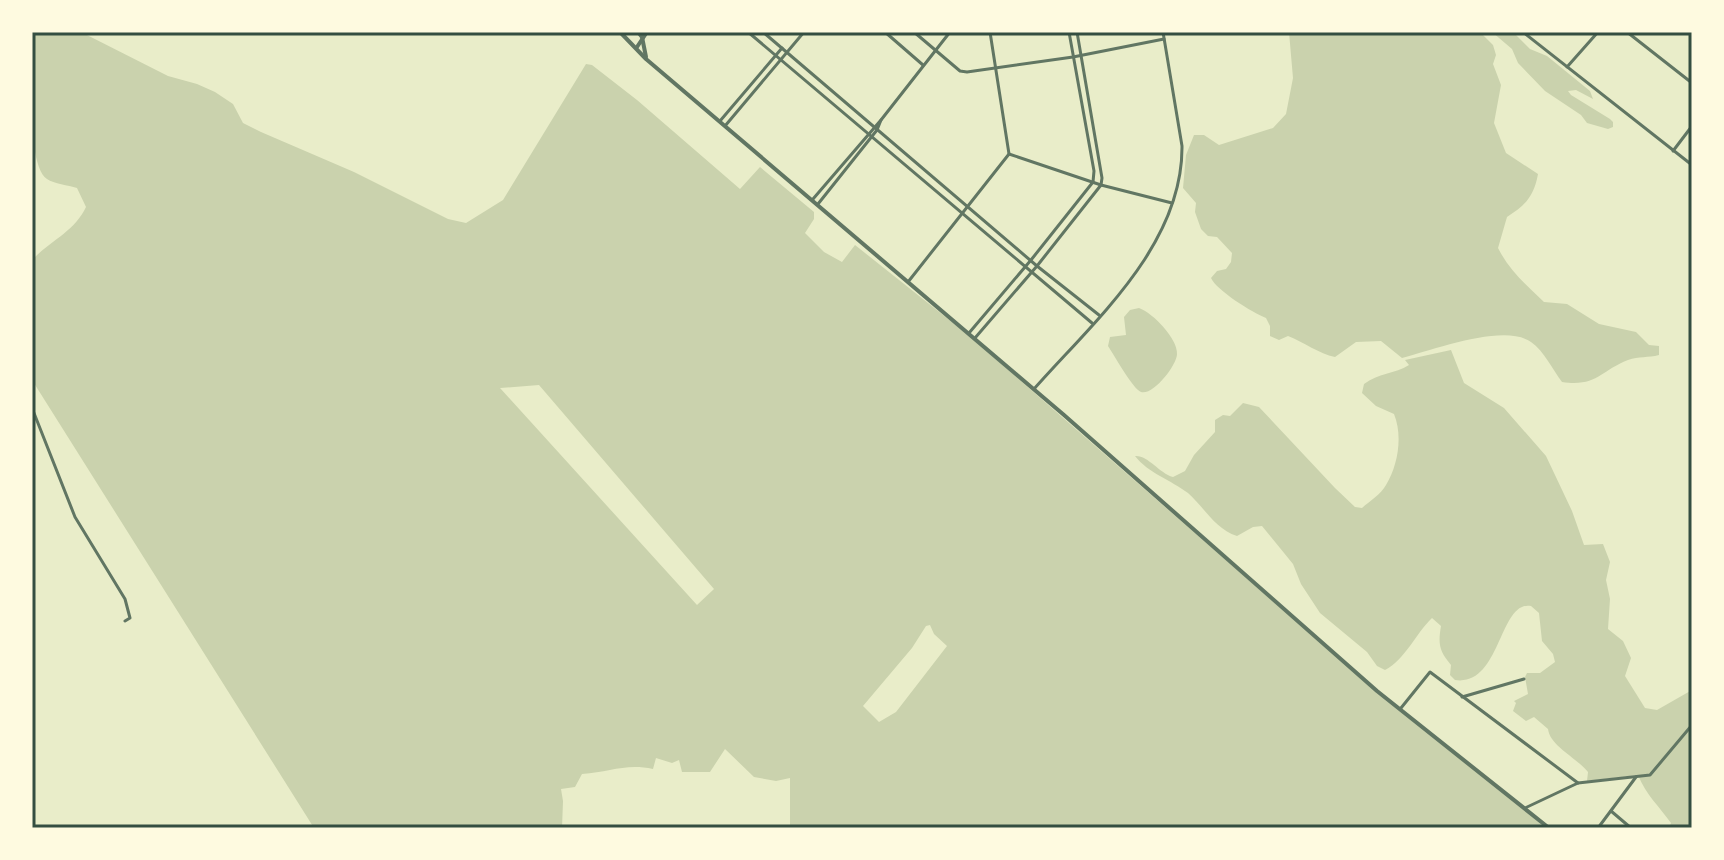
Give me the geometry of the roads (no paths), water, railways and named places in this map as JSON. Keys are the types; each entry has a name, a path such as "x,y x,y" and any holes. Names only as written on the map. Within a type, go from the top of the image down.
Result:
{"street":[{"path":"620,32 646,59 975,338 1400,709 1549,828"},
{"path":"637,32 637,47"},
{"path":"637,32 642,37 646,59"},
{"path":"637,47 647,32"},
{"path":"748,32 1092,323"},
{"path":"763,32 1037,266 1099,315"},
{"path":"725,126 804,32"},
{"path":"885,32 923,65"},
{"path":"914,32 960,71 967,72 1073,57 1164,39"},
{"path":"818,204 950,32"},
{"path":"908,282 1009,154 990,32"},
{"path":"969,333 1093,182 1094,171 1069,32"},
{"path":"975,338 1101,185 1077,32"},
{"path":"1034,389 1149,254 1172,203 1182,162 1182,146 1163,32"},
{"path":"1523,32 1692,165"},
{"path":"1567,67 1598,32"},
{"path":"1627,32 1692,83"},
{"path":"719,122 782,48"},
{"path":"750,87 754,91"},
{"path":"1673,151 1692,126"},
{"path":"813,200 867,133 875,128"},
{"path":"1009,154 1101,185 1172,203"},
{"path":"32,408 75,517 125,599 130,612 130,618 125,621"},
{"path":"1400,709 1430,672 1578,783"},
{"path":"1462,697 1524,679"},
{"path":"1524,809 1578,783 1650,775 1692,725"},
{"path":"1598,828 1636,777"},
{"path":"1611,811 1631,828"}]}
